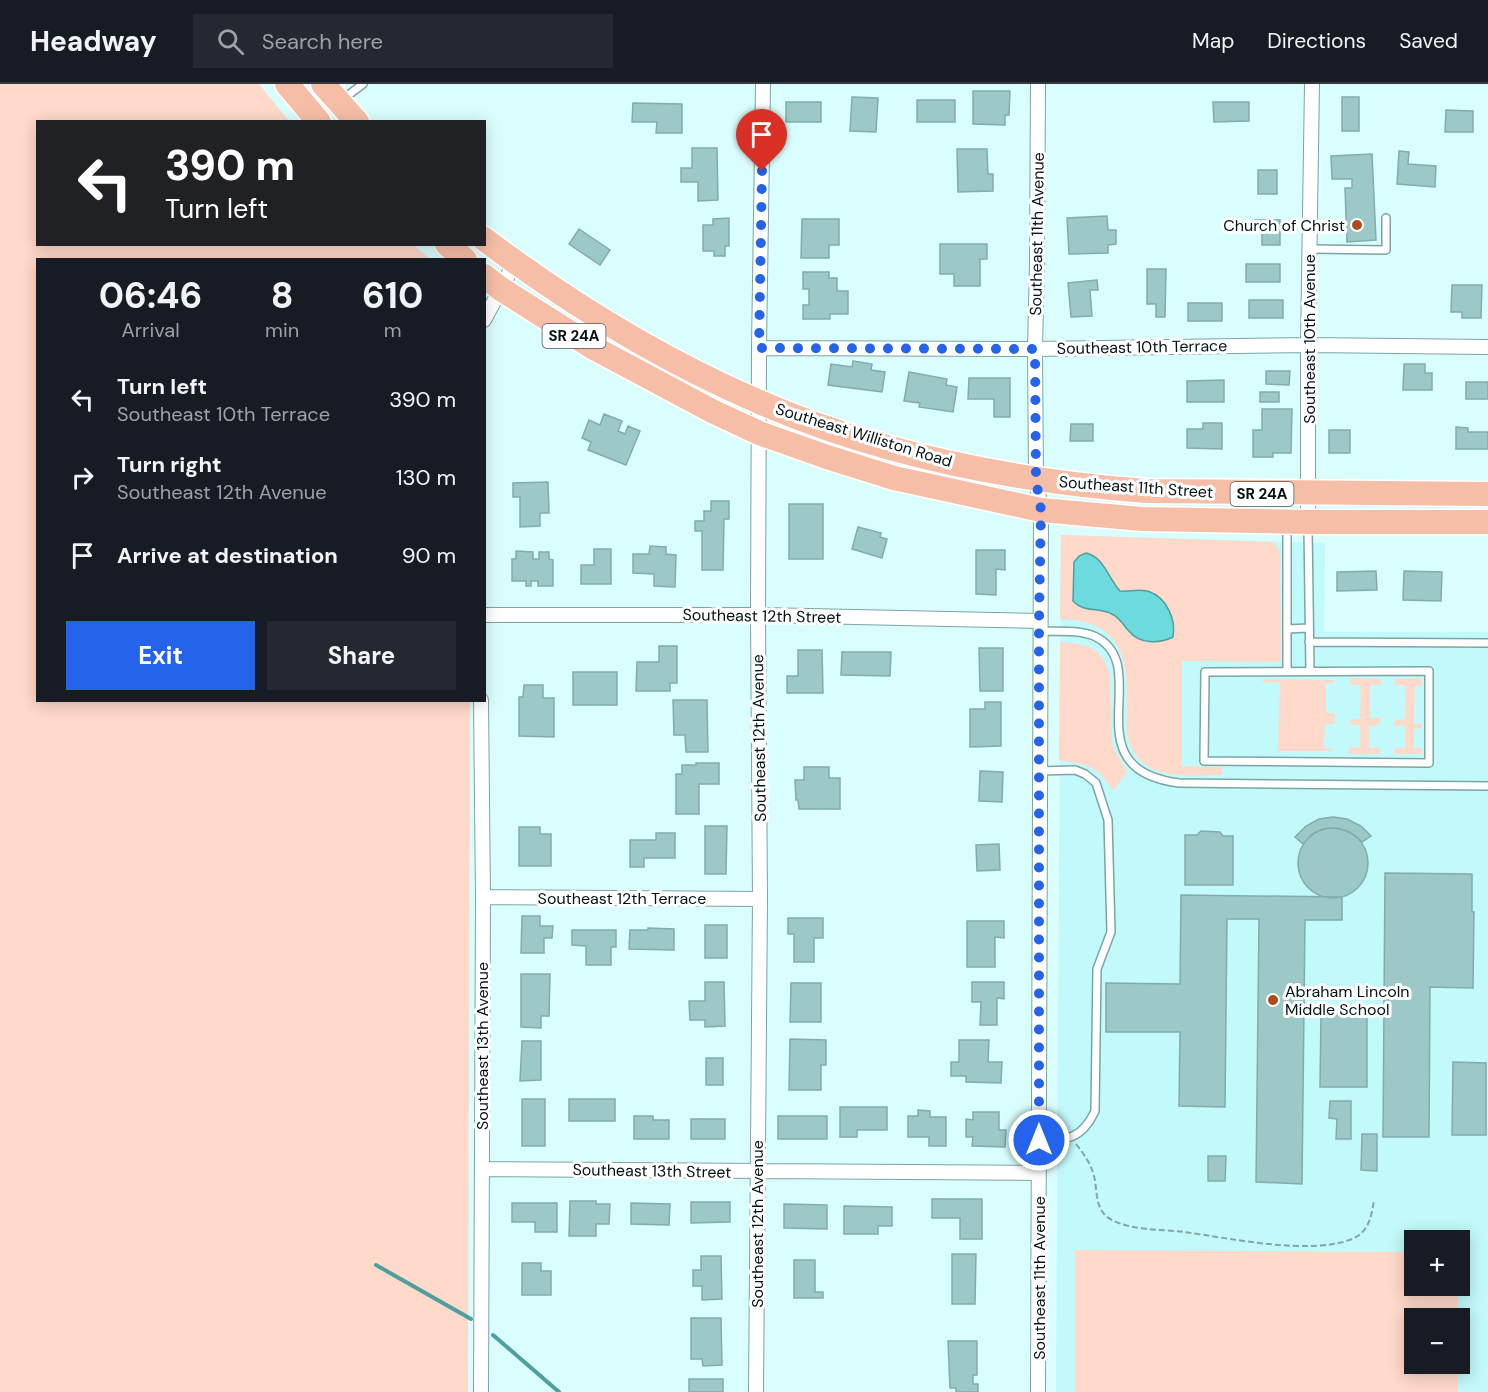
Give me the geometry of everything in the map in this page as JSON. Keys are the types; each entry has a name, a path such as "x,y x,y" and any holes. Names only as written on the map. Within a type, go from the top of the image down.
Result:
{"highway":[{"path":"287,84 317,120"},
{"path":"323,84 355,120"},
{"path":"321,120 339,103"},
{"name":"Southeast Williston Road","path":"486,240 604,322 699,374 759,402 834,430 898,450 965,467 1036,480"},
{"path":"449,246 463,258"},
{"name":"Southeast Williston Road","path":"493,282 594,348 667,388 759,433 894,478 1041,510"},
{"name":"Southeast 11th Street","path":"1036,480 1146,492 1488,494"},
{"path":"1298,494 1298,522"},
{"name":"Southeast 11th Street","path":"1041,510 1142,519 1488,522"}],"street":[{"name":"Southeast 12th Avenue","path":"756,1392 760,899 759,348 763,84"},
{"name":"Southeast 11th Avenue","path":"1038,84 1035,349 1036,480 1041,510 1038,1392"},
{"name":"Southeast 10th Avenue","path":"1298,494 1308,345 1312,84"},
{"path":"486,312 493,282 515,262"},
{"name":"Southeast 10th Terrace","path":"759,348 1035,349 1308,345 1488,347"},
{"name":"Southeast 12th Street","path":"486,615 758,615 1039,626"},
{"name":"Southeast 13th Avenue","path":"481,702 483,897 481,1392"},
{"name":"Southeast 12th Terrace","path":"483,897 760,899"},
{"name":"Southeast 13th Street","path":"482,1169 1039,1173"}],"lane":[{"path":"339,103 363,84"},
{"path":"1310,249 1386,250 1386,218"},
{"path":"1298,522 1309,628 1310,671"},
{"path":"1287,671 1287,629 1298,522"},
{"path":"1039,626 1092,635 1103,641 1111,651 1118,662 1120,675 1118,732 1120,742 1134,764 1152,778 1179,783 1488,786"},
{"path":"1287,629 1309,628"},
{"path":"1309,642 1488,643"},
{"path":"1310,671 1430,671 1429,763 1204,761 1205,672 1310,671"},
{"path":"1039,771 1075,770 1085,774 1096,783 1108,820 1111,932 1096,969 1095,1111 1088,1125 1071,1137 1063,1140 1039,1140"}],"path":[{"path":"1071,1137 1091,1167 1098,1204 1103,1213 1111,1220 1122,1224 1260,1243 1316,1245 1338,1243 1354,1238 1367,1229 1374,1201"}],"shaded area":[{"path":"0,84 259,84 288,120 36,120 36,246 415,246 429,258 36,258 36,702 470,702 468,1392 0,1392"},
{"name":"Abraham Lincoln Middle School","path":"1061,535 1325,543 1324,632 1488,632 1488,1392 1056,1392"},
{"path":"1061,535 1274,542 1280,552 1281,662 1182,661 1182,766 1222,767 1222,775 1164,773 1152,769 1141,761 1133,750 1127,734 1126,674 1122,656 1115,642 1103,630 1085,622 1060,619"},
{"path":"1060,642 1092,648 1098,652 1107,665 1110,675 1112,745 1127,772 1113,791 1093,769 1059,759"},
{"path":"1350,678 1381,679 1381,685 1370,685 1370,718 1380,718 1380,725 1369,726 1369,748 1380,748 1380,754 1349,754 1349,748 1360,747 1360,725 1350,725 1350,720 1360,719 1361,685 1350,685"},
{"path":"1422,678 1422,686 1415,686 1414,724 1422,724 1422,728 1414,729 1414,749 1422,748 1422,754 1394,754 1394,749 1405,748 1405,725 1395,726 1395,720 1405,719 1406,686 1395,685 1395,679"},
{"path":"1264,679 1334,680 1335,683 1326,683 1326,713 1335,713 1335,724 1325,724 1324,748 1333,751 1278,751 1280,683 1263,682"},
{"path":"1075,1250 1404,1252 1404,1296 1458,1296 1458,1308 1404,1308 1404,1374 1458,1374 1458,1392 1075,1392"}],"water":[{"path":"1086,553 1102,563 1120,591 1147,591 1161,599 1172,617 1173,637 1156,642 1138,638 1112,614 1077,605 1073,601 1074,562"}],"building":[{"path":"973,91 1010,91 1009,115 1005,115 1005,125 973,124"},
{"path":"852,97 878,98 876,132 850,131"},
{"path":"1342,97 1359,97 1359,131 1342,131"},
{"path":"917,100 955,100 955,122 917,122"},
{"path":"786,102 821,102 821,122 786,122"},
{"path":"1213,102 1249,102 1249,121 1214,122"},
{"path":"633,103 682,104 682,133 656,133 657,122 632,122"},
{"path":"1446,110 1473,111 1473,132 1445,132"},
{"path":"692,148 717,148 718,200 698,201 698,182 681,182 681,168 692,168"},
{"path":"957,149 987,149 988,174 993,174 993,191 958,192"},
{"path":"1399,151 1409,152 1408,164 1436,166 1435,187 1397,184"},
{"path":"1372,154 1376,240 1347,242 1345,188 1352,188 1352,179 1332,179 1331,156"},
{"path":"1258,170 1277,170 1277,194 1258,194"},
{"path":"1107,216 1108,230 1116,230 1116,244 1108,245 1108,253 1069,254 1067,218"},
{"path":"729,218 729,246 725,246 725,256 714,256 714,251 703,251 703,225 713,225 713,219"},
{"path":"802,219 839,219 839,245 829,245 829,258 801,258"},
{"path":"1255,220 1280,220 1280,245 1262,245 1262,231 1255,231"},
{"path":"579,229 610,250 600,265 569,244"},
{"path":"940,244 987,244 987,259 980,259 980,286 954,286 954,274 940,274"},
{"path":"1246,264 1280,264 1280,282 1246,282"},
{"path":"1147,269 1166,269 1165,317 1156,317 1156,304 1147,304"},
{"path":"803,272 829,272 829,278 837,278 837,291 848,291 848,314 830,314 830,319 803,319 803,305 809,305 809,289 803,289"},
{"path":"1097,280 1098,290 1090,290 1092,316 1071,317 1068,283"},
{"path":"1452,285 1482,285 1481,318 1462,318 1462,312 1451,312"},
{"path":"1249,300 1283,300 1283,318 1249,318"},
{"path":"1188,303 1222,303 1222,321 1188,321"},
{"path":"853,361 872,364 871,370 885,372 882,392 828,385 831,364 852,367"},
{"path":"1404,364 1425,364 1425,373 1432,373 1432,390 1403,390"},
{"path":"1266,371 1290,371 1289,385 1266,384"},
{"path":"909,372 947,379 946,385 957,387 953,412 919,407 920,403 904,401"},
{"path":"969,378 1010,378 1010,417 994,417 994,399 968,399"},
{"path":"1224,380 1224,402 1187,402 1187,381"},
{"path":"1466,382 1488,382 1488,399 1466,399"},
{"path":"1260,392 1279,392 1279,402 1260,402"},
{"path":"1262,409 1292,409 1291,453 1273,453 1273,457 1253,457 1253,430 1262,430"},
{"path":"604,414 622,421 618,431 625,434 628,426 640,431 626,465 588,450 591,442 582,438 589,420 600,425"},
{"path":"1203,423 1222,423 1222,449 1187,448 1187,429 1203,429"},
{"path":"1071,424 1093,424 1093,441 1070,441"},
{"path":"1456,427 1468,428 1468,432 1488,432 1488,449 1456,449"},
{"path":"1329,430 1350,430 1350,453 1329,453"},
{"path":"548,482 549,513 540,513 540,526 520,527 520,497 513,497 513,483"},
{"path":"711,501 729,501 729,519 724,519 723,570 702,570 702,531 695,531 695,521 704,521 704,511 711,511"},
{"path":"789,504 823,504 823,559 789,559"},
{"path":"858,527 881,533 880,537 887,539 882,558 852,549"},
{"path":"650,546 666,547 666,554 676,555 675,587 654,586 654,574 633,573 633,554 649,554"},
{"path":"594,549 611,549 611,584 581,584 581,565 594,565"},
{"path":"976,550 1005,550 1005,570 996,569 996,595 976,594"},
{"path":"516,551 533,552 533,559 539,559 539,552 549,552 549,559 553,560 553,586 538,586 538,581 531,581 531,586 526,586 526,581 512,581 512,559 516,559"},
{"path":"1376,571 1377,590 1337,591 1337,572"},
{"path":"1404,571 1442,572 1441,601 1403,600"},
{"path":"659,646 677,646 677,683 670,683 670,691 636,691 637,662 659,662"},
{"path":"979,648 1003,648 1003,691 980,691"},
{"path":"798,650 822,650 823,693 787,693 787,676 798,676"},
{"path":"842,652 891,652 890,676 841,675"},
{"path":"573,672 617,672 617,705 573,705"},
{"path":"524,685 543,685 543,698 554,698 554,737 519,736 519,697 523,697"},
{"path":"673,700 707,700 708,752 686,752 685,735 674,735"},
{"path":"985,702 1001,702 1001,746 970,747 970,709 985,709"},
{"path":"696,763 719,763 719,784 699,784 699,814 676,814 676,774 682,774 682,765 696,765"},
{"path":"804,767 829,767 829,778 840,778 840,809 799,809 795,780 804,780"},
{"path":"980,771 1003,772 1002,802 979,801"},
{"path":"1333,817 1347,819 1361,826 1371,836 1362,842 1344,830 1333,828 1322,829 1312,834 1303,844 1295,837 1306,826 1319,819"},
{"path":"705,826 727,826 726,874 705,874"},
{"path":"519,827 540,827 540,834 551,834 551,866 519,866"},
{"path":"1340,828 1353,834 1362,843 1366,849 1368,863 1366,877 1358,888 1347,896 1326,898 1308,888 1300,877 1298,856 1308,838 1319,830"},
{"path":"1201,831 1220,832 1223,836 1233,836 1233,885 1185,885 1185,835 1197,835"},
{"path":"656,833 675,833 675,858 644,858 644,867 630,867 630,840 656,840"},
{"path":"999,844 1000,870 977,871 976,845"},
{"path":"1385,873 1472,874 1473,988 1430,987 1429,1137 1383,1137"},
{"path":"1181,895 1342,897 1342,920 1305,920 1302,1184 1256,1182 1259,919 1227,919 1225,1107 1179,1106 1180,1032 1106,1032 1106,983 1180,984"},
{"path":"522,916 540,916 540,926 553,926 552,938 544,938 544,953 521,953"},
{"path":"788,918 823,918 823,938 814,938 814,962 794,962 794,934 788,934"},
{"path":"967,921 1004,921 1004,938 995,937 995,967 967,967"},
{"path":"705,925 727,925 727,958 705,958"},
{"path":"648,928 674,929 674,950 629,949 630,930 648,930"},
{"path":"572,930 616,930 616,947 611,947 611,965 586,965 586,946 572,945"},
{"path":"521,974 550,974 549,1016 541,1016 541,1028 521,1027"},
{"path":"705,982 724,982 725,1026 705,1027 705,1020 690,1020 689,1001 705,1001"},
{"path":"972,982 1004,982 1004,999 997,998 997,1025 980,1025 981,1002 972,1002"},
{"path":"791,983 821,983 821,1022 790,1022"},
{"path":"1321,1014 1367,1015 1367,1087 1320,1087"},
{"path":"790,1039 826,1040 826,1065 821,1065 821,1090 789,1090"},
{"path":"959,1040 989,1040 988,1062 1002,1062 1001,1083 966,1082 966,1076 951,1076 951,1062 959,1062"},
{"path":"522,1041 541,1041 541,1080 520,1081"},
{"path":"706,1058 723,1058 723,1085 706,1085"},
{"path":"1453,1062 1486,1063 1486,1135 1452,1135"},
{"path":"522,1099 545,1099 545,1146 522,1146"},
{"path":"569,1099 615,1099 615,1121 569,1121"},
{"path":"1330,1101 1351,1101 1351,1139 1336,1139 1337,1119 1329,1118"},
{"path":"840,1107 887,1107 887,1130 857,1130 857,1137 840,1137"},
{"path":"918,1110 930,1111 930,1117 946,1117 946,1146 929,1146 929,1137 908,1137 908,1116 918,1116"},
{"path":"973,1112 999,1112 999,1130 1006,1130 1005,1147 972,1146 973,1137 966,1137 966,1119 973,1120"},
{"path":"634,1116 653,1116 653,1120 669,1120 669,1139 634,1139"},
{"path":"778,1116 827,1116 827,1139 778,1139"},
{"path":"691,1119 725,1119 725,1139 691,1139"},
{"path":"1362,1134 1377,1134 1377,1171 1361,1170"},
{"path":"1208,1156 1226,1156 1225,1181 1208,1181"},
{"path":"932,1199 982,1199 982,1239 960,1239 960,1218 932,1218"},
{"path":"570,1201 596,1201 596,1204 610,1204 609,1224 596,1224 596,1236 569,1236"},
{"path":"691,1202 730,1202 730,1222 691,1223"},
{"path":"512,1203 557,1203 557,1232 535,1232 535,1222 512,1222"},
{"path":"631,1203 670,1204 669,1225 631,1224"},
{"path":"784,1204 827,1205 827,1229 784,1228"},
{"path":"844,1206 892,1207 892,1226 878,1226 878,1234 844,1234"},
{"path":"952,1254 976,1254 975,1304 952,1304"},
{"path":"701,1256 721,1256 722,1299 702,1300 702,1286 693,1286 693,1270 701,1270"},
{"path":"794,1260 815,1260 815,1292 823,1292 823,1298 794,1298"},
{"path":"522,1263 541,1263 541,1271 551,1271 551,1295 522,1295"},
{"path":"691,1318 721,1318 722,1365 703,1366 702,1359 691,1359"},
{"path":"948,1341 977,1341 977,1375 973,1375 973,1384 978,1384 978,1392 956,1392 956,1388 950,1388"},
{"path":"689,1379 723,1379 723,1392 689,1392"}],"waterway":[{"path":"376,1265 471,1319"},
{"path":"493,1335 559,1392"}],"place":[{"name":"Church of Christ","path":"1357,225"},
{"name":"Abraham Lincoln Middle School","path":"1273,1000"}],"route":[{"path":"762,171 762,279 759,348 1035,349 1036,480 1041,510 1039,1140"}]}
